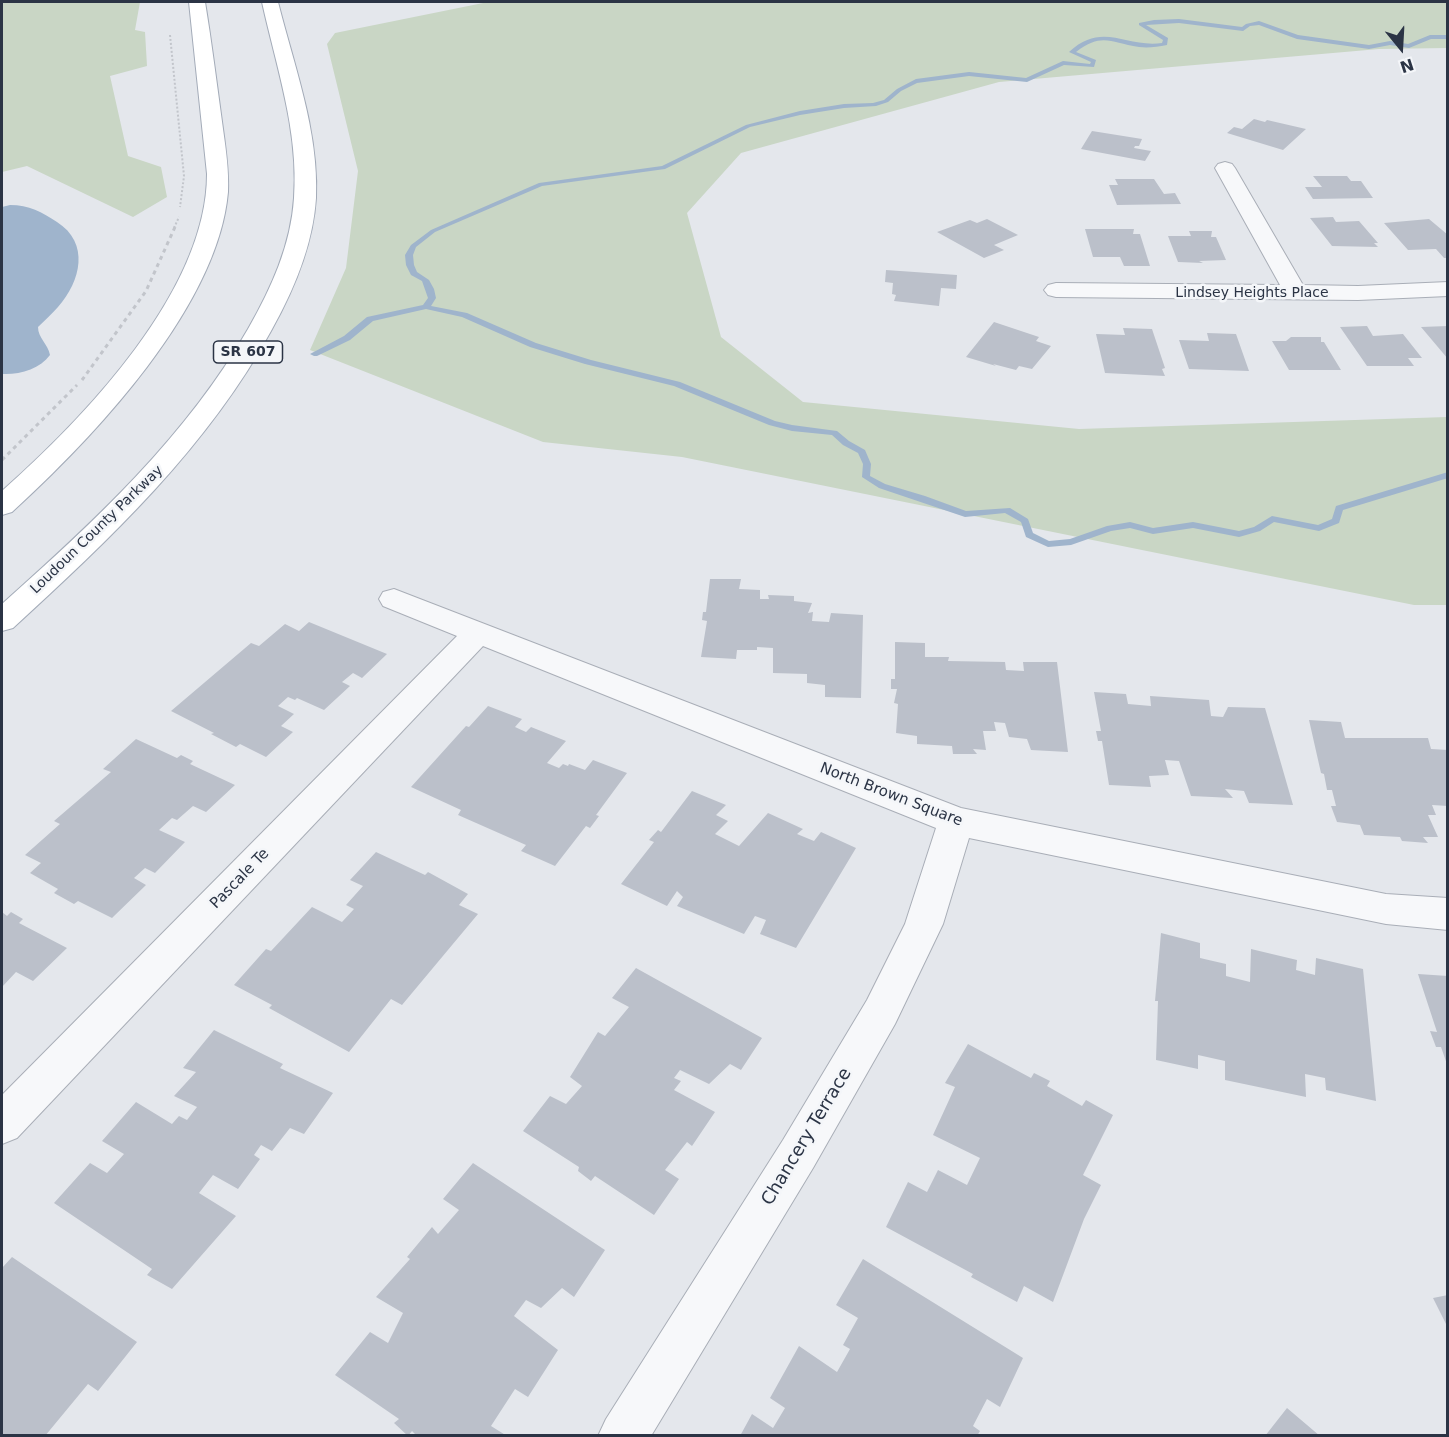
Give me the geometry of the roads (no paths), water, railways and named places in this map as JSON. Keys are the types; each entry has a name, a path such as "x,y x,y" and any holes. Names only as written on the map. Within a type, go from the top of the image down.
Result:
{"main road":[{"path":"2,506 66,444 124,379 180,294 198,259 216,200 218,170 197,2"},
{"name":"Loudoun County Parkway","path":"2,621 96,534 170,458 214,403 256,339 285,281 302,224 305,170 297,122 270,2"}],"street":[{"path":"1226,168 1296,293"},
{"name":"Lindsey Heights Place","path":"1056,290 1358,294 1448,289"},
{"name":"North Brown Square","path":"394,599 956,821 1386,909 1448,914"},
{"name":"Pascale Te","path":"2,1124 478,633"},
{"name":"Chancery Terrace","path":"623,1436 798,1154 880,1012 924,924 956,821"}],"water":[{"path":"10,205 35,210 57,222 74,240 78,251 78,263 72,286 66,297 38,327 50,355 41,364 29,370 2,374 2,207"}],"waterway":[{"path":"426,307 432,298 430,289 425,280 414,273 409,255 413,246 433,231 541,184 663,168 748,126 800,113 844,106 874,105 886,101 899,90 916,81 969,74 1027,80 1063,63 1092,66 1094,61 1072,52 1096,38 1139,45 1165,44 1166,39 1141,24 1154,22 1179,21 1243,29 1248,25 1259,23 1297,37 1369,47 1390,43 1409,46 1430,37 1448,37"},
{"path":"314,354 347,338 370,319 426,307"},
{"path":"426,307 464,315 533,345 588,362 677,384 772,423 834,433 862,452 867,464 866,477 882,486 965,514 1007,510 1025,521 1029,535 1048,544 1071,542 1110,528 1130,525 1153,531 1193,525 1239,534 1257,529 1272,519 1319,528 1336,521 1339,508 1448,475"}]}
